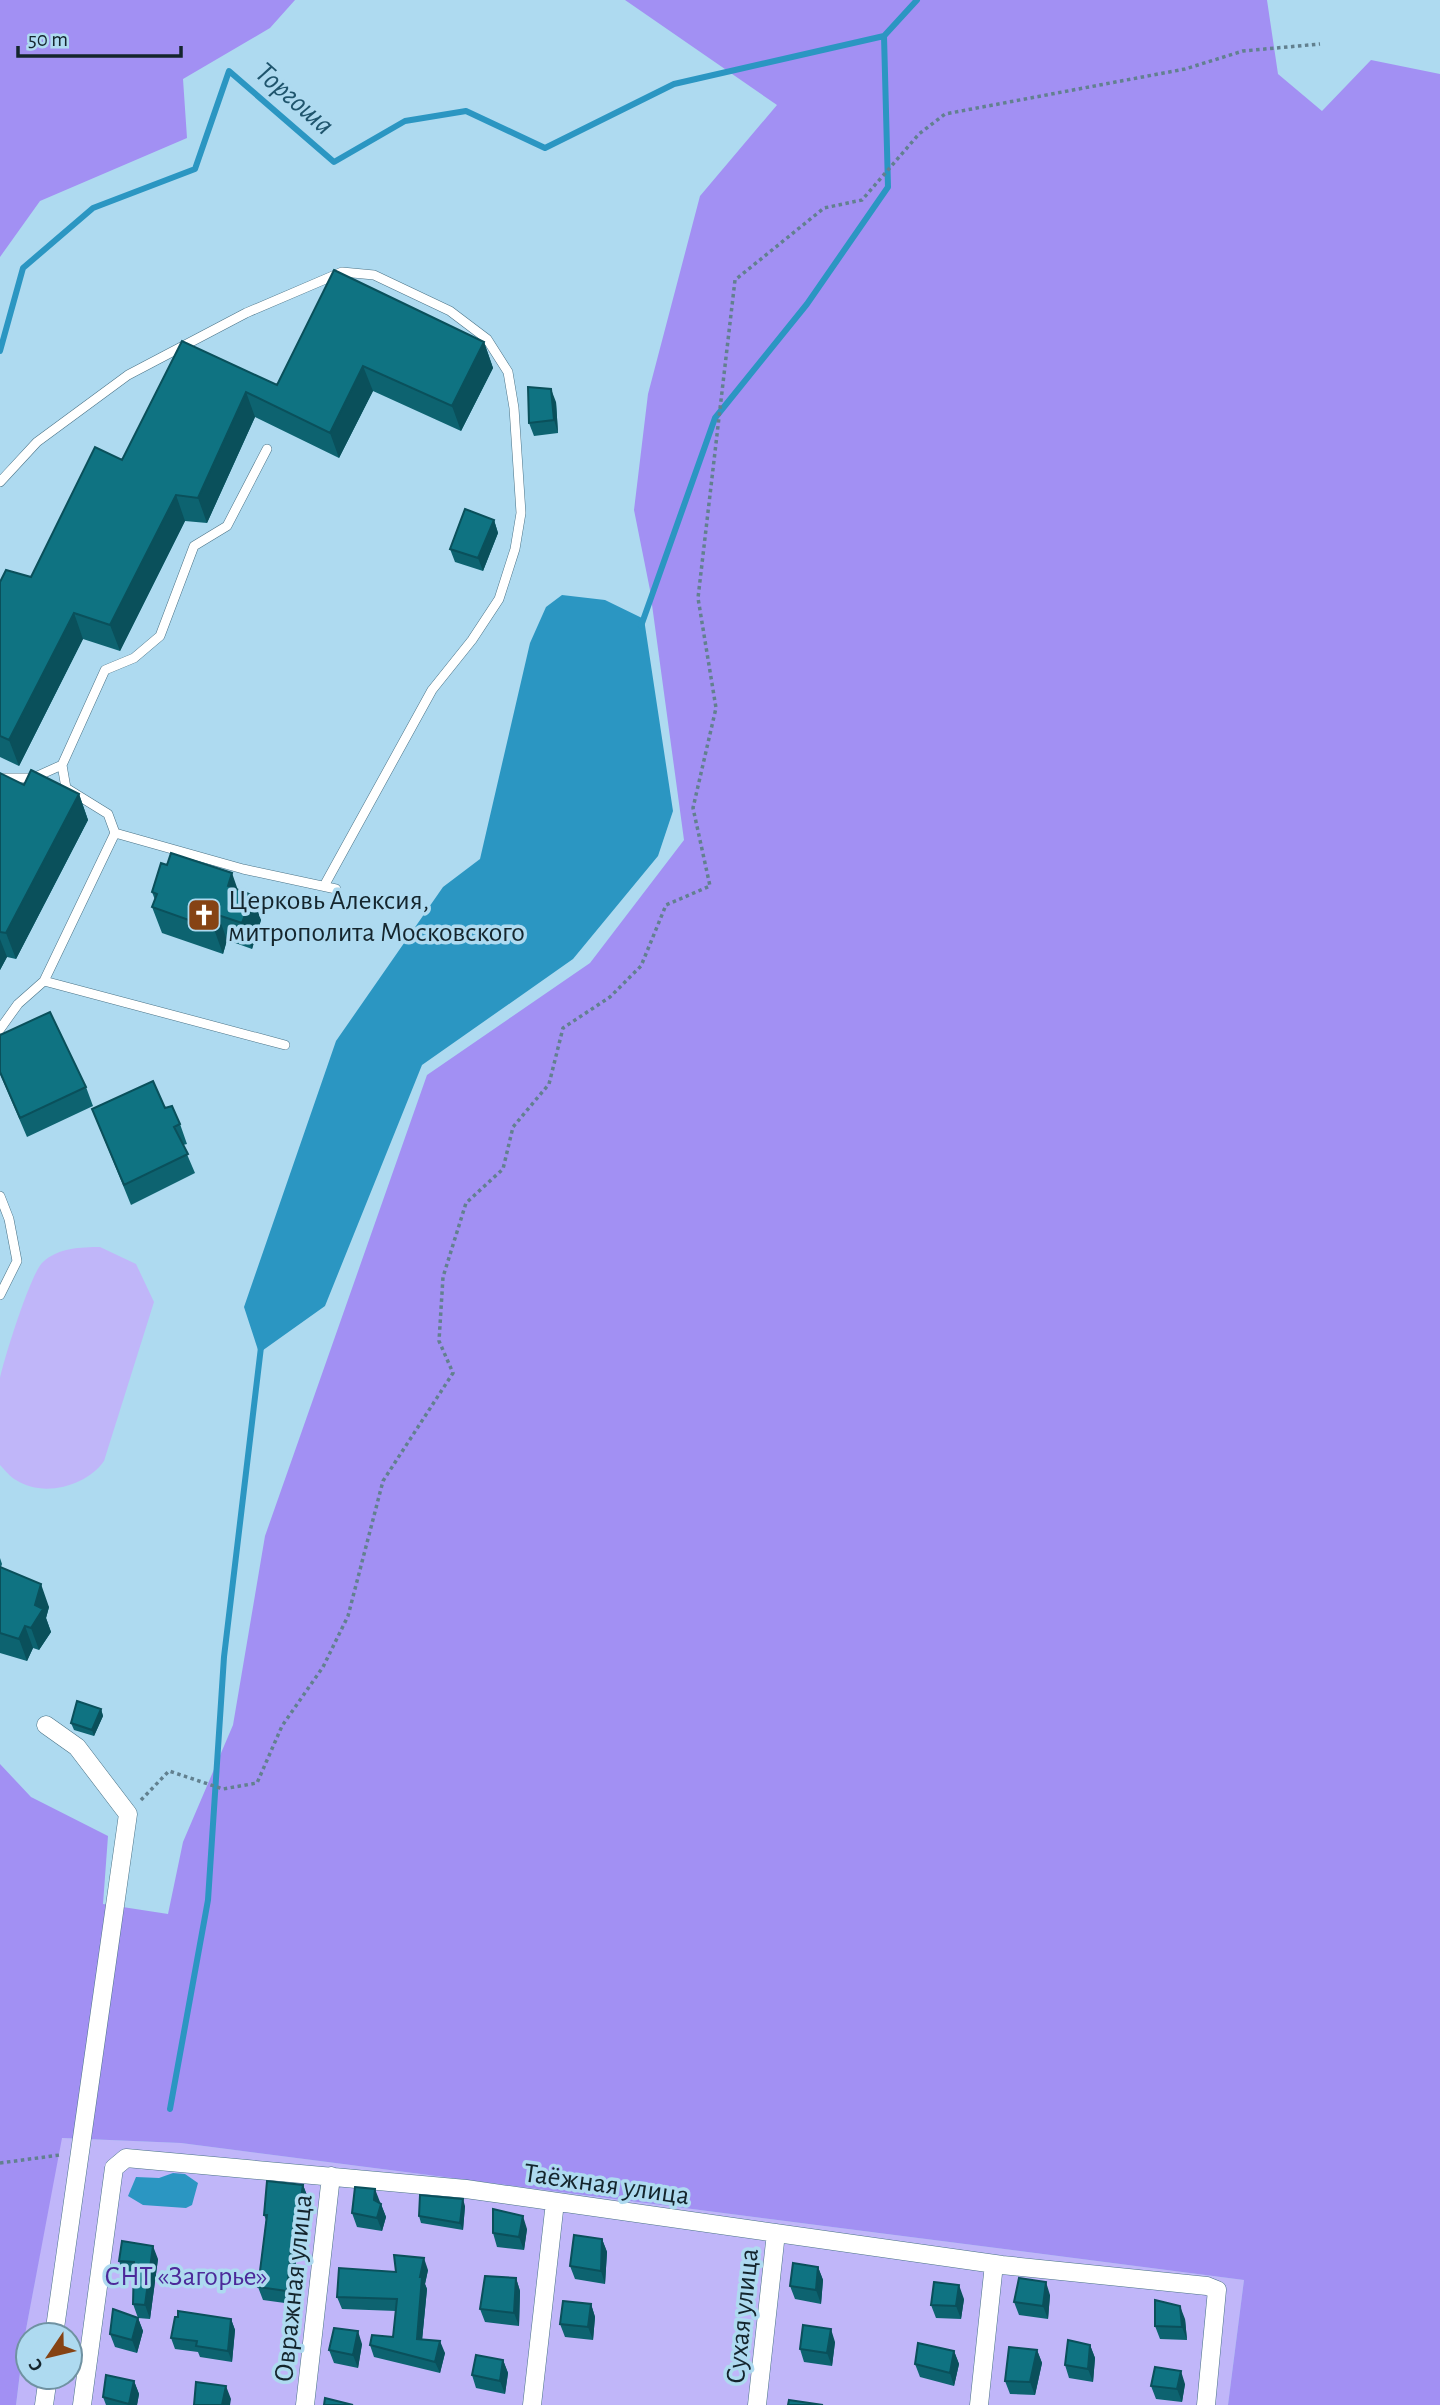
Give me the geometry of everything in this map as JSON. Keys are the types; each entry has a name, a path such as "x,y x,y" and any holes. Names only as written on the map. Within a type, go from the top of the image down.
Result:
{"street":[{"path":"46,1725 77,1747 128,1814 56,2321"},
{"name":"Таёжная улица","path":"82,2405 114,2168 126,2158 466,2189 994,2264 1207,2286 1217,2290 1206,2405"},
{"name":"Овражная улица","path":"305,2405 331,2176"},
{"path":"533,2405 555,2202"},
{"name":"Сухая улица","path":"757,2405 776,2233"},
{"path":"979,2405 994,2264"}],"lane":[{"path":"0,482 37,442 128,375 246,313 342,272 374,275 450,311 487,339 508,372 514,408 521,513 515,549 499,599 472,640 432,690 360,827 324,886"},
{"path":"0,1029 18,1004 44,981 115,833 108,814 66,788 62,765 105,670 134,658 160,636 194,546 228,526 267,449"},
{"path":"0,778 33,778 62,765"},
{"path":"115,833 243,869 335,889"},
{"path":"44,981 285,1045"},
{"path":"0,1196 9,1219 17,1261 0,1295"}],"path":[{"path":"128,1814 169,1771 223,1789 257,1783 282,1726 323,1667 348,1616 383,1481 453,1373 439,1341 443,1277 466,1202 503,1169 513,1127 549,1084 563,1028 611,997 641,966 666,905 710,886 693,808 716,708 698,598 735,280 824,208 863,200 919,134 945,114 1173,72 1243,51 1320,44"},
{"path":"0,2163 32,2157 79,2154"}],"green space":[{"path":"100,1247 136,1264 154,1302 104,1461 87,1477 64,1487 39,1488 27,1485 12,1477 0,1465 0,1378 7,1353 25,1298 43,1262 63,1251"},
{"name":"СНТ «Загорье»","path":"61,2138 181,2143 1244,2280 1228,2405 16,2405 18,2391 84,2391 84,2321 27,2321"}],"shaded area":[{"path":"0,0 295,0 270,28 183,79 187,138 40,201 0,257"},
{"path":"625,0 1267,0 1278,74 1322,111 1371,60 1440,74 1440,2405 1228,2405 1244,2280 181,2143 62,2138 28,2321 14,2321 16,2405 0,2405 0,1764 31,1797 108,1836 103,1904 168,1914 183,1842 233,1725 265,1536 427,1075 590,963 684,840 650,590 634,510 648,394 700,196 777,105"}],"water":[{"path":"562,595 605,600 644,619 673,811 658,856 573,959 422,1065 325,1306 259,1353 244,1307 336,1041 443,887 480,859 530,643 546,607"},
{"path":"173,2173 185,2174 198,2183 192,2205 186,2208 143,2205 128,2196 136,2177 159,2178"}],"building":[{"path":"334,270 484,342 452,406 363,366 330,433 246,392 198,498 176,495 110,625 74,613 9,740 0,736 0,582 6,570 31,577 95,447 122,460 182,341 277,385"},
{"path":"528,387 551,389 554,420 529,423"},
{"path":"465,509 494,520 478,558 450,549"},
{"path":"31,770 79,794 6,933 0,932 0,773 24,785"},
{"path":"171,853 232,873 228,886 252,895 242,923 218,915 214,929 152,907 157,894 152,892 161,863 167,865"},
{"path":"50,1012 86,1087 20,1118 0,1072 0,1035"},
{"path":"153,1081 165,1108 172,1106 180,1124 174,1127 188,1154 124,1185 92,1109"},
{"path":"0,1567 41,1584 35,1605 43,1609 31,1628 25,1626 19,1639 0,1633"},
{"path":"77,1701 101,1709 92,1730 71,1723"},
{"path":"267,2181 303,2185 298,2219 294,2218 287,2291 258,2287 267,2215 264,2215"},
{"path":"355,2187 375,2189 374,2200 381,2204 377,2218 352,2213"},
{"path":"420,2195 463,2199 460,2223 419,2216"},
{"path":"493,2209 523,2216 519,2237 493,2233"},
{"path":"574,2235 602,2239 601,2271 570,2266"},
{"path":"122,2241 153,2246 145,2305 133,2304 134,2262 119,2261"},
{"path":"394,2255 424,2258 420,2277 417,2339 440,2341 435,2362 370,2345 372,2335 393,2337 397,2299 337,2297 339,2268 396,2272"},
{"path":"793,2263 818,2267 816,2290 790,2286"},
{"path":"485,2276 516,2278 514,2313 480,2309"},
{"path":"1019,2278 1046,2282 1043,2306 1014,2302"},
{"path":"934,2282 959,2285 956,2306 931,2305"},
{"path":"1155,2300 1180,2306 1182,2327 1155,2326"},
{"path":"563,2301 591,2304 588,2327 560,2324"},
{"path":"113,2309 138,2318 132,2340 110,2334"},
{"path":"178,2311 231,2319 228,2351 196,2346 197,2341 171,2338"},
{"path":"803,2325 831,2329 827,2353 800,2349"},
{"path":"334,2328 358,2331 353,2355 329,2350"},
{"path":"1068,2340 1090,2345 1088,2369 1065,2365"},
{"path":"918,2343 954,2351 950,2373 915,2364"},
{"path":"1009,2347 1037,2350 1030,2382 1005,2381"},
{"path":"476,2355 503,2360 500,2381 472,2375"},
{"path":"1155,2367 1181,2371 1177,2389 1151,2386"},
{"path":"106,2375 134,2381 129,2404 103,2397"},
{"path":"196,2382 226,2386 222,2405 194,2405"},
{"path":"325,2398 353,2405 324,2405"},
{"path":"789,2400 823,2405 788,2405"}],"waterway":[{"name":"Торгоша","path":"0,351 23,268 93,208 195,169 229,71 334,162 405,121 466,111 545,148 674,84 884,36 917,0"},
{"path":"641,626 715,418 807,304 888,187 884,36"},
{"path":"170,2109 208,1900 224,1657 261,1347"}],"place":[{"name":"Церковь Алексия, митрополита Московского","path":"204,915"}]}
